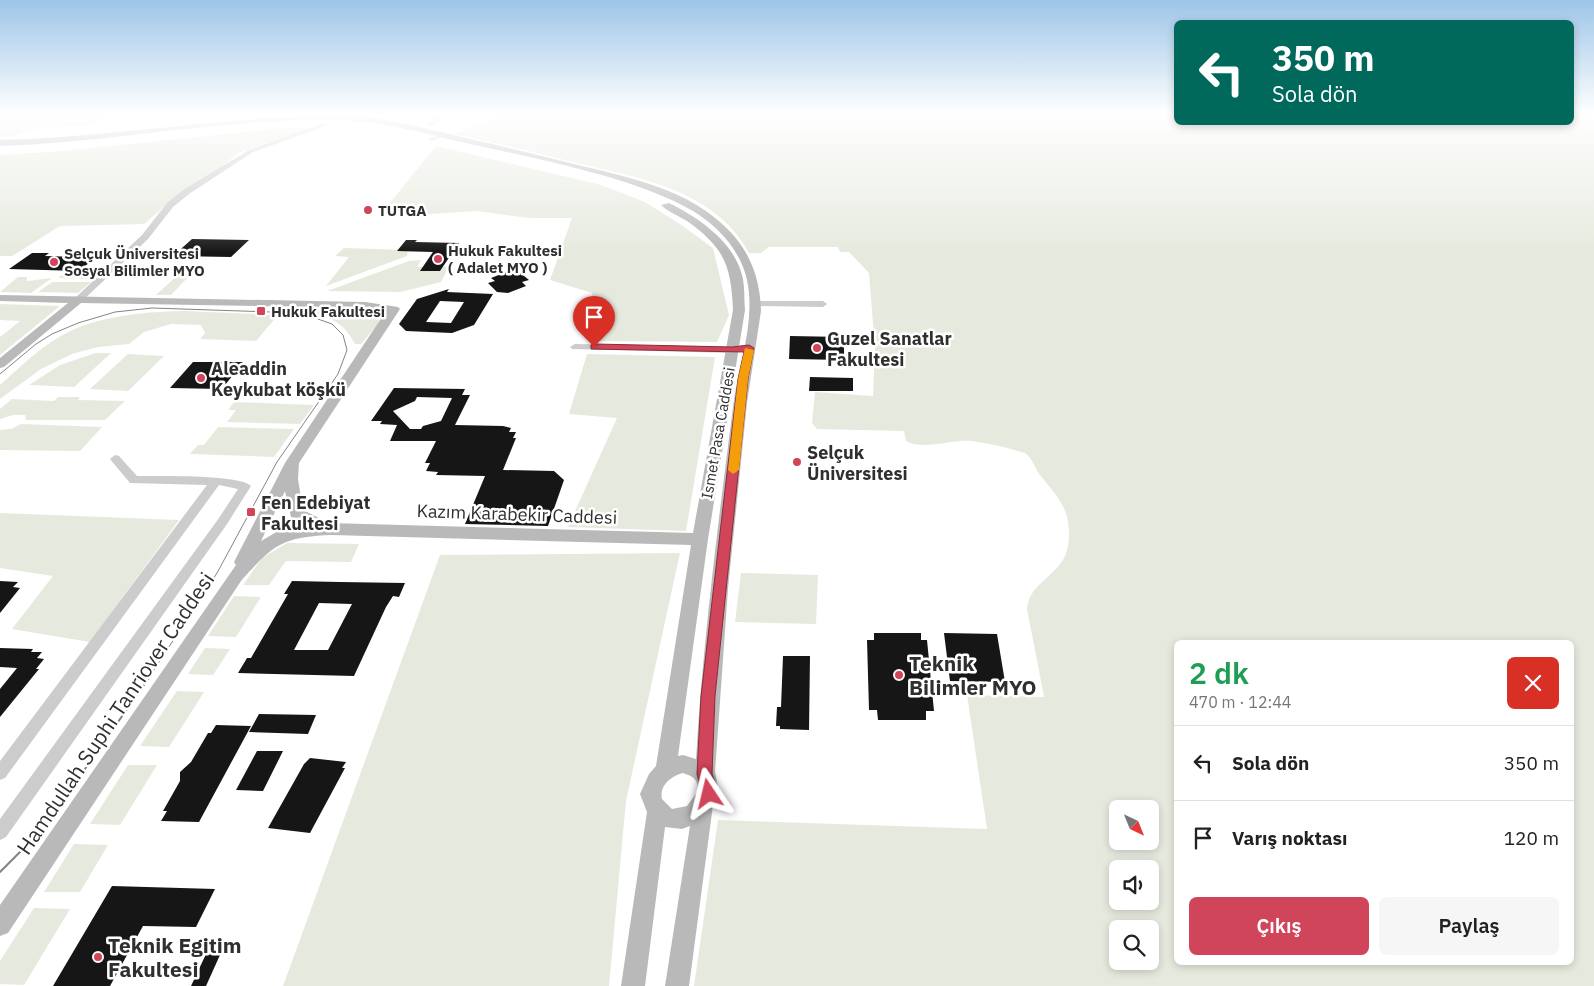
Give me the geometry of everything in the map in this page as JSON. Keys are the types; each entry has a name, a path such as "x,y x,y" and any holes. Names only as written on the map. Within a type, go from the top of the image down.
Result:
{"main road":[{"name":"Ismet Pasa Caddesi","path":"530,161 624,187 677,210 704,230 722,248 736,272 739,310 700,539 666,769"},
{"path":"535,161 641,184 672,196 701,212 723,229 741,251 752,277 756,304 743,379 709,687 705,774 709,783 709,794 703,806 677,986"},
{"path":"0,298 365,304 394,309 292,463 235,577"},
{"path":"0,364 78,300"},
{"path":"235,577 266,544 295,524 297,520 291,479 292,463"},
{"path":"288,510 318,526 332,529 263,534 259,528 275,512 288,510"},
{"name":"Kazım Karabekir Caddesi","path":"332,529 700,539"},
{"name":"Hamdullah Suphi Tanriover Caddesi","path":"0,925 235,577"},
{"path":"703,806 685,818 665,816 657,811 652,803 651,794 658,776 674,765 691,765 705,774"},
{"path":"633,986 657,811"}],"street":[{"path":"78,300 145,237 170,205 186,192 236,161"},
{"path":"756,304 823,304"},
{"path":"575,346 732,350 749,348"},
{"path":"0,832 217,529 245,486 216,481 134,480 114,459"},
{"path":"0,773 216,481"}],"shaded area":[{"path":"0,161 228,161 181,192 144,224 60,226 12,256 0,256"},
{"path":"424,161 500,161 601,185 645,202 713,248 729,315 717,342 593,341 598,325 592,293 550,280 572,218 529,218 476,211 416,215 385,209"},
{"path":"568,161 1594,161 1594,986 694,986 718,820 987,829 967,695 1044,697 1027,609 1028,601 1039,585 1062,561 1067,549 1069,528 1062,504 1025,453 971,441 929,445 913,444 906,441 904,431 817,429 812,423 815,392 873,396 875,348 869,273 849,252 840,252 838,247 769,247 761,253 749,253 734,231 716,214 695,200 672,189"},
{"path":"344,248 408,250 407,256 326,286 349,257 335,256"},
{"path":"421,260 417,267 449,267 441,282 400,292 327,291 409,261"},
{"path":"68,270 105,271 95,279 58,278"},
{"path":"178,275 190,275 171,295 156,295"},
{"path":"18,277 27,277 27,281 52,278 31,293 0,292"},
{"path":"52,282 91,282 78,293 38,292"},
{"path":"0,304 60,306 0,355 0,337 20,321 0,320"},
{"path":"307,308 374,312 380,316 378,324 361,344 355,344 346,330 335,321 322,315 305,311"},
{"path":"185,311 278,315 256,341 200,339 205,333 201,325 171,324 144,332 129,344 98,347 72,354 41,369 0,399 0,385 37,352 66,333 82,326 115,317 132,314"},
{"path":"95,353 111,353 74,387 29,385 60,365"},
{"path":"128,354 164,356 128,391 90,389"},
{"path":"587,354 715,357 686,531 568,527 617,418 569,414"},
{"path":"58,397 80,397 78,400 125,401 105,420 26,420 25,415 13,415 0,419 0,409 12,399 54,401"},
{"path":"234,402 314,405 300,424 227,422 236,410 228,410"},
{"path":"21,424 102,427 80,451 0,450 0,430 11,429"},
{"path":"218,427 294,429 274,457 190,454 198,445 204,445"},
{"path":"0,513 179,520 90,642 12,629 53,576 0,568"},
{"path":"287,543 359,544 351,562 286,561 269,585 243,585 262,558"},
{"path":"680,553 626,801 609,986 283,986 440,555"},
{"path":"741,573 818,575 816,624 735,622"},
{"path":"234,596 261,597 236,637 208,636"},
{"path":"205,648 230,649 213,675 188,674"},
{"path":"177,691 204,692 169,747 140,746"},
{"path":"128,765 157,765 120,825 90,824"},
{"path":"74,844 108,845 80,892 44,892"},
{"path":"34,908 70,909 24,985 0,984 0,961"}],"building":[{"path":"192,239 249,240 231,257 173,256"},
{"name":"Hukuk Fakultesi ( Adalet MYO )","path":"406,240 459,243 440,271 420,271 433,252 397,251"},
{"name":"Selçuk Üniversitesi Sosyal Bilimler MYO","path":"32,253 49,253 45,256 79,257 82,254 100,254 79,271 9,269"},
{"path":"509,271 518,271 529,280 522,282 526,286 508,293 497,292 488,283 495,281 491,278"},
{"path":"449,289 447,292 493,294 474,325 452,333 406,331 399,324 417,299","holes":["440,301 464,302 451,323 426,322"]},
{"name":"Guzel Sanatlar Fakultesi","path":"790,336 844,337 844,360 789,359"},
{"path":"193,362 243,362 222,389 170,388"},
{"name":"Guzel Sanatlar Fakultesi","path":"810,377 853,378 853,391 809,391"},
{"path":"394,388 465,389 462,395 470,395 455,425 503,426 511,428 509,432 516,432 513,438 516,438 503,470 554,471 564,480 548,526 465,524 485,476 436,475 438,472 426,471 430,463 425,463 436,441 390,441 397,425 380,424 382,421 371,421","holes":["417,397 452,398 441,421 423,426 421,429 410,429 393,411 415,401"]},
{"path":"0,581 18,582 13,587 20,588 0,613"},
{"path":"292,581 405,583 399,597 393,596 386,607 354,676 238,673 247,658 251,658 288,594 284,594","holes":["319,603 352,604 328,650 294,650"]},
{"name":"Teknik Bilimler MYO","path":"874,633 921,633 921,640 927,640 934,711 926,711 926,720 878,720 877,710 869,710 867,640 874,640"},
{"path":"944,633 997,634 1005,682 950,681"},
{"path":"0,648 33,649 31,652 42,652 37,658 44,659 36,669 39,669 0,717 0,689 17,668 0,667"},
{"path":"783,656 810,656 809,730 780,729 780,726 776,726 777,707 781,707"},
{"path":"259,714 316,715 308,734 249,732"},
{"path":"216,725 251,726 199,822 161,821 167,811 163,811 180,781 180,772 191,762 208,733 211,733"},
{"path":"257,751 283,751 263,791 236,790"},
{"path":"310,758 346,762 342,768 345,768 310,833 268,828 304,764"},
{"name":"Teknik Egitim Fakultesi","path":"112,886 215,889 196,927 143,926 110,986 53,986"},
{"name":"Teknik Egitim Fakultesi","path":"206,954 220,955 206,986 191,986"}],"tram line":[{"path":"0,374 36,344 52,334 78,323 115,312 152,308 301,313 332,324 343,335 347,350 338,374 277,462 217,573 150,676"},
{"path":"0,872 34,838 54,813 151,675"}],"slow traffic":[{"path":"733,470 743,379 749,350"}],"place":[{"name":"TUTGA","path":"368,210"},
{"name":"Hukuk Fakultesi ( Adalet MYO )","path":"438,259"},
{"name":"Selçuk Üniversitesi Sosyal Bilimler MYO","path":"54,262"},
{"name":"Hukuk Fakultesi","path":"261,311"},
{"name":"Guzel Sanatlar Fakultesi","path":"817,348"},
{"name":"Aleaddin Keykubat köşkü","path":"201,378"},
{"name":"Selçuk Üniversitesi","path":"797,462"},
{"name":"Fen Edebiyat Fakultesi","path":"251,512"},
{"name":"Teknik Bilimler MYO","path":"899,675"},
{"name":"Teknik Egitim Fakultesi","path":"98,957"}],"route":[{"path":"594,347 732,350 749,348 743,379 708,696 705,774 709,783 709,794"}]}
